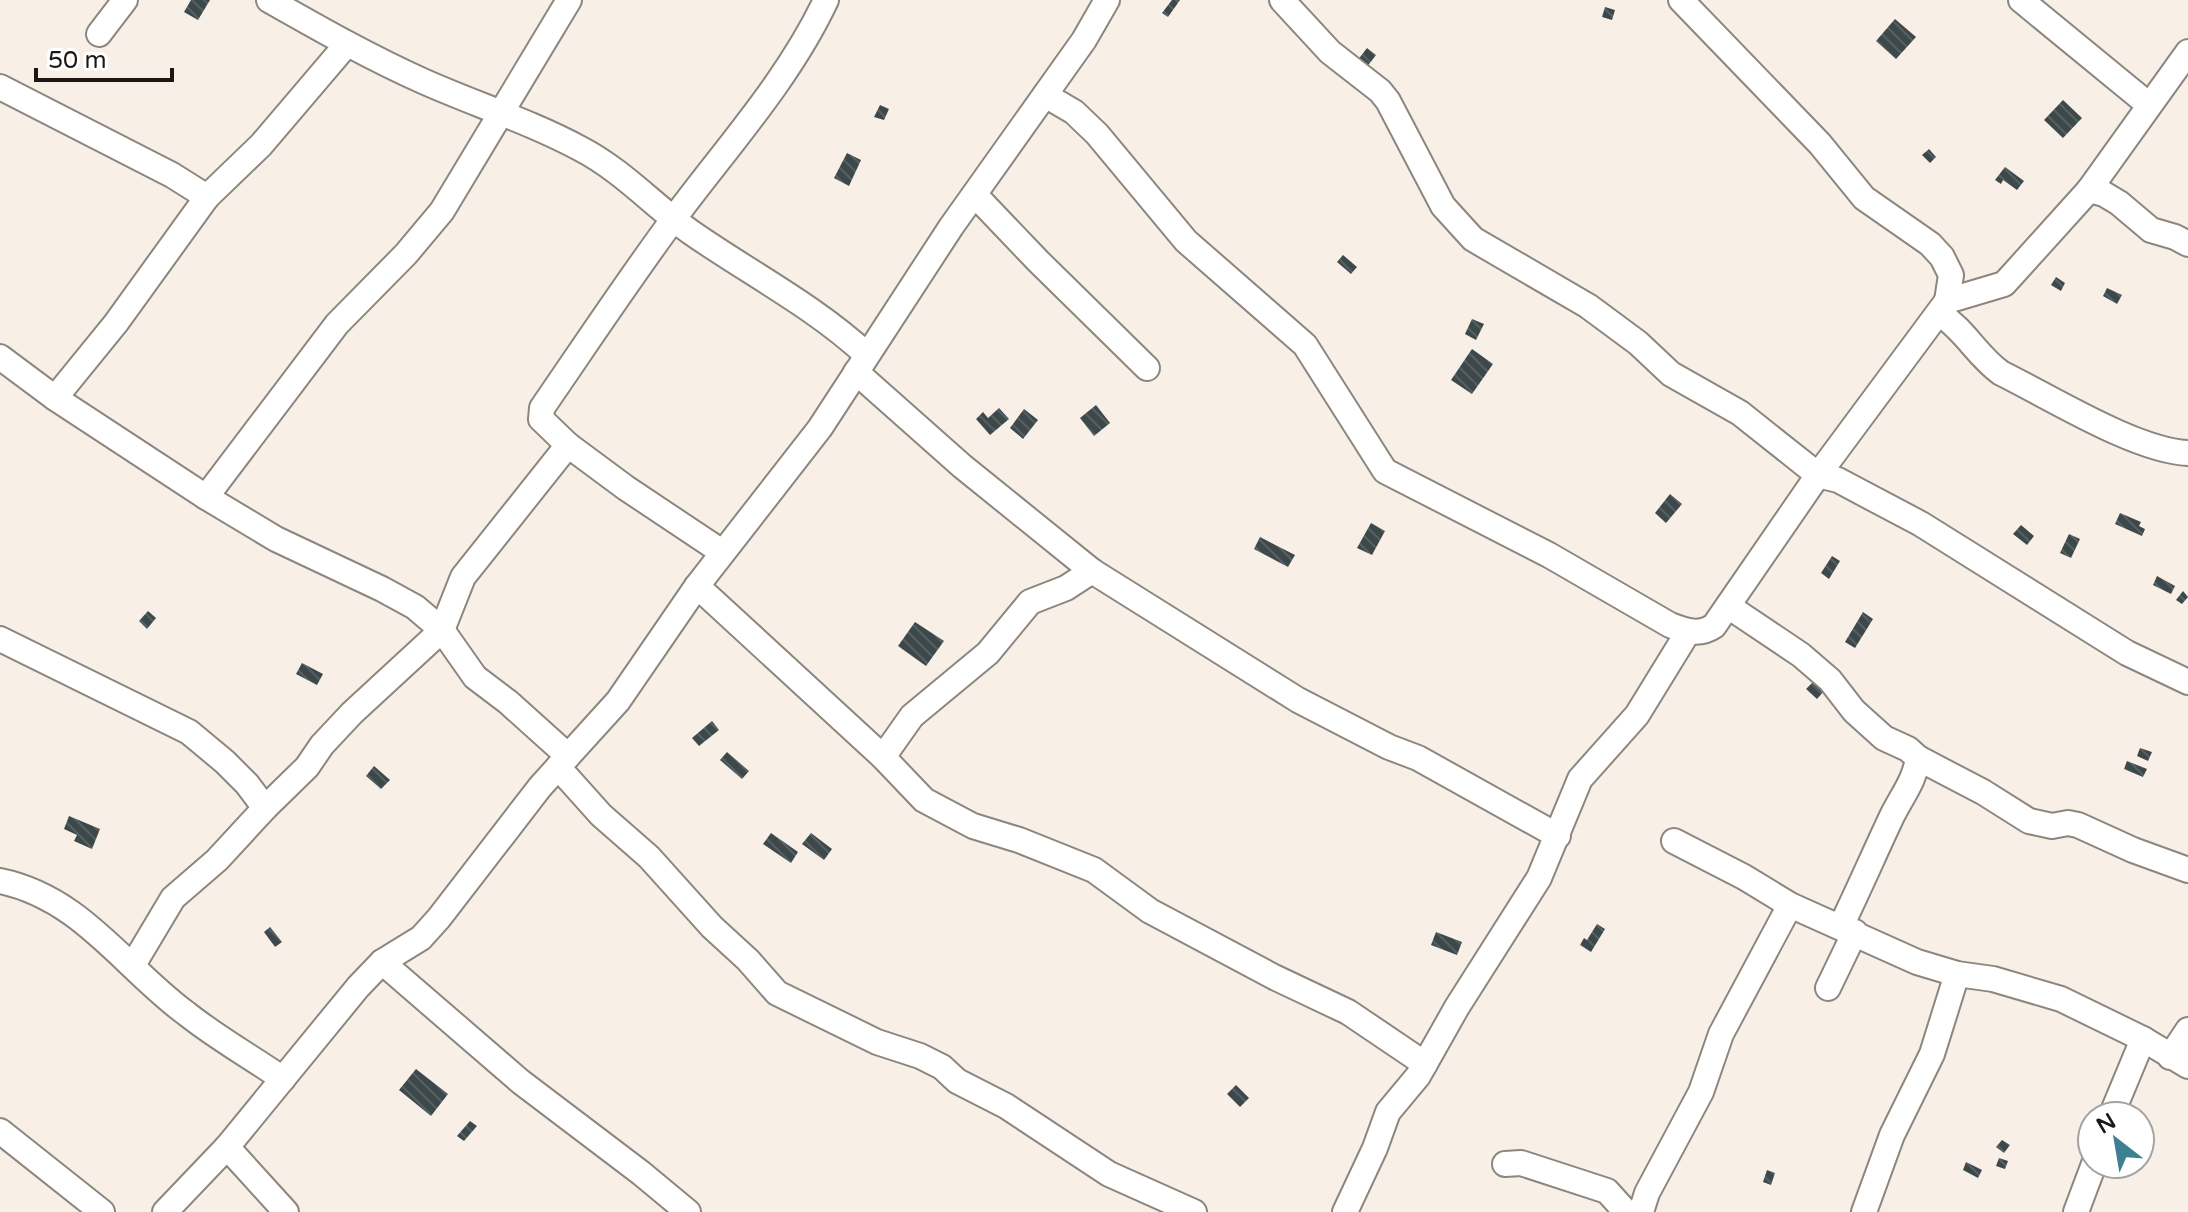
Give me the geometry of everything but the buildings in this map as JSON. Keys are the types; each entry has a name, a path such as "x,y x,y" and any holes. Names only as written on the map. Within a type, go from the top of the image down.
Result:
{"street":[{"path":"99,34 125,0"},
{"path":"269,0 347,44 425,82 543,129 607,164 673,219 818,315 962,466 1092,571 1286,693 1389,747 1418,758 1558,836"},
{"path":"206,497 337,324 406,254 442,211 569,0"},
{"path":"722,552 568,445 541,419 542,408 673,219 757,109 814,25 826,0"},
{"path":"165,1212 227,1147 358,987 382,962 421,938 430,928 563,761 618,701 722,552 790,469 1084,40 1107,0"},
{"path":"1282,0 1330,52 1380,91 1388,101 1443,206 1473,239 1588,306 1638,343 1671,374 1740,413 1818,475 1838,480 1921,524 2127,653 2188,682"},
{"path":"1045,95 1074,112 1097,134 1186,241 1305,345 1385,471 1549,555 1670,625 1688,632 1705,632 1714,626 1818,475 1944,307 1951,275 1942,257 1930,244 1864,198 1820,144 1681,0"},
{"path":"2021,0 2149,105"},
{"path":"55,398 116,323 207,197 261,145 347,44"},
{"path":"1944,307 2004,284 2089,190 2188,52"},
{"path":"0,87 172,175 207,197"},
{"path":"2089,190 2119,203 2151,230 2188,244"},
{"path":"975,195 1147,368"},
{"path":"1944,307 1982,360 2001,373 2123,435 2164,449 2188,453"},
{"path":"0,357 55,398 206,497 276,539 404,601 442,630 475,677 508,702 563,761 575,783 601,815 649,857 777,993 877,1042 942,1067 957,1081 1006,1106 1109,1174 1194,1212"},
{"path":"133,965 173,898 217,860 307,767 322,745 352,713 442,630 463,577 568,445"},
{"path":"883,757 912,716 988,653 1030,602 1066,588 1092,571"},
{"path":"697,586 883,757 924,800 973,826 1019,840 1094,870 1150,911 1274,977 1348,1012 1425,1064"},
{"path":"1728,606 1801,655 1830,680 1854,711 1884,738 1908,749 1918,758 1983,792 2029,821 2052,826 2078,825 2188,870"},
{"path":"1345,1212 1388,1112 1418,1076 1457,1007 1539,878 1580,779 1637,715 1688,632"},
{"path":"0,639 189,732 247,784 265,808"},
{"path":"1828,988 1893,815 1916,773 1918,758"},
{"path":"1674,841 1790,905 1917,962 1957,974 1993,979 2061,999 2143,1039 2179,1062 2188,1030"},
{"path":"0,881 47,897 67,909 105,938 185,1013 283,1079"},
{"path":"1641,1212 1653,1181 1701,1092 1721,1034 1790,905"},
{"path":"382,962 521,1082 688,1212"},
{"path":"1864,1212 1892,1135 1932,1054 1957,974"},
{"path":"2118,1100 2143,1039"},
{"path":"0,1131 102,1212"},
{"path":"227,1147 286,1212"},
{"path":"1505,1164 1521,1163 1607,1191 1626,1212"},
{"path":"2076,1212 2088,1180"}]}
